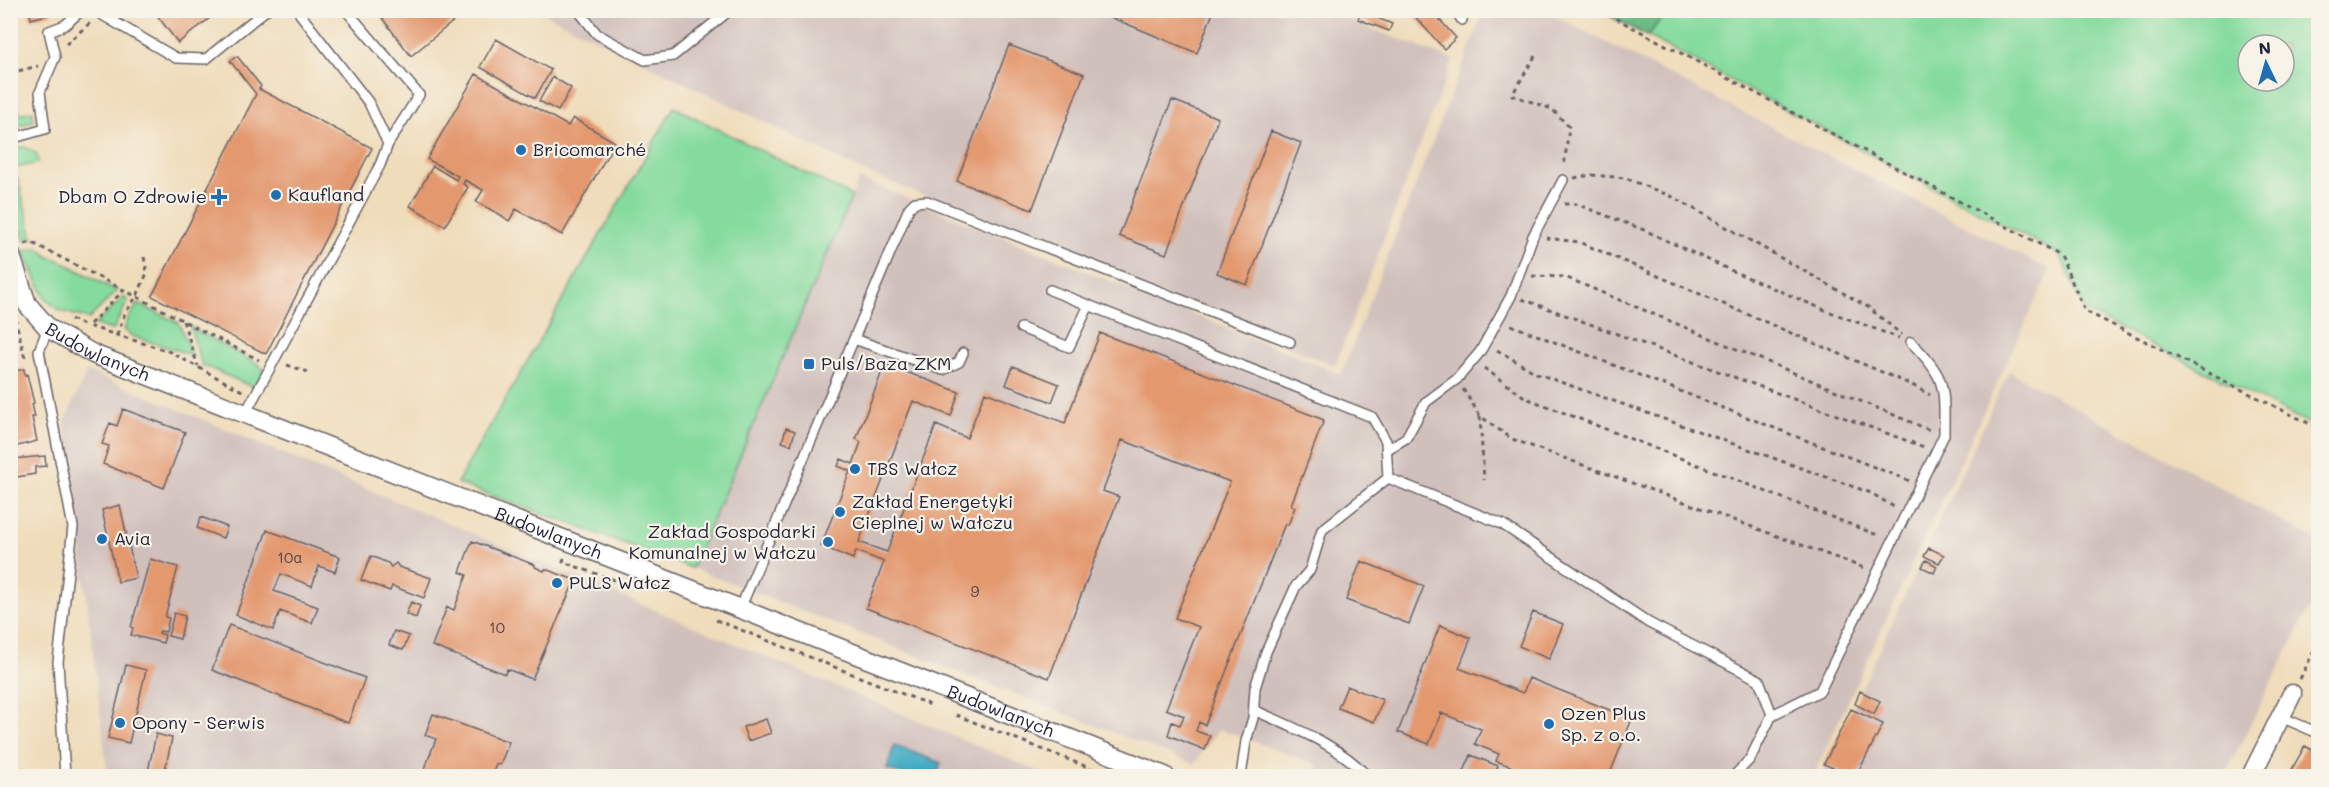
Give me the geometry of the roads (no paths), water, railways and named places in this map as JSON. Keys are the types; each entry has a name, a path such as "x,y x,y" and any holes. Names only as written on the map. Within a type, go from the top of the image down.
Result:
{"street":[{"name":"Budowlanych","path":"15,249 27,304 48,328 93,354 1165,777"},
{"path":"2251,777 2292,694"}],"lane":[{"path":"10,139 45,129 40,92 55,57 50,31 65,25 82,10"},
{"path":"94,10 176,58 206,59 266,10"},
{"path":"245,414 380,165 388,144 419,94 346,10"},
{"path":"578,10 597,34 645,60 672,56 730,10"},
{"path":"1455,10 1462,20"},
{"path":"300,14 369,103 388,144"},
{"path":"1386,450 1406,438 1426,402 1457,380 1485,343 1511,296 1533,236 1563,180"},
{"path":"740,609 909,208 915,201 927,201 1290,342"},
{"path":"1050,290 1372,417 1386,441 1388,478"},
{"path":"1021,328 1069,347 1089,305"},
{"path":"48,328 39,351 73,527 58,662 65,777"},
{"path":"854,339 944,370 959,362 963,353"},
{"path":"1734,777 1750,759 1772,716 1820,691 1944,435 1944,390 1933,364 1911,342"},
{"path":"1241,777 1245,741 1253,718 1255,688 1266,652 1296,586 1310,570 1322,530 1388,478"},
{"path":"1388,478 1502,524 1649,623 1759,680 1772,716"},
{"path":"1254,710 1316,739 1354,762 1367,777"},
{"path":"2281,717 2319,734"}],"water":[{"path":"894,745 941,763 937,776 907,776 887,769"}],"place":[{"name":"Bricomarché","path":"521,150"},
{"name":"Kaufland","path":"276,195"},
{"name":"Dbam O Zdrowie","path":"219,197"},
{"name":"Puls/Baza ZKM","path":"809,364"},
{"name":"TBS Wałcz","path":"855,469"},
{"name":"Zakład Energetyki Cieplnej w Wałczu","path":"840,512"},
{"name":"Avia","path":"102,539"},
{"name":"Zakład Gospodarki Komunalnej w Wałczu","path":"828,542"},
{"name":"PULS Wałcz","path":"557,583"},
{"name":"Opony - Serwis","path":"120,723"},
{"name":"Ozen Plus Sp. z o.o.","path":"1549,724"}]}
